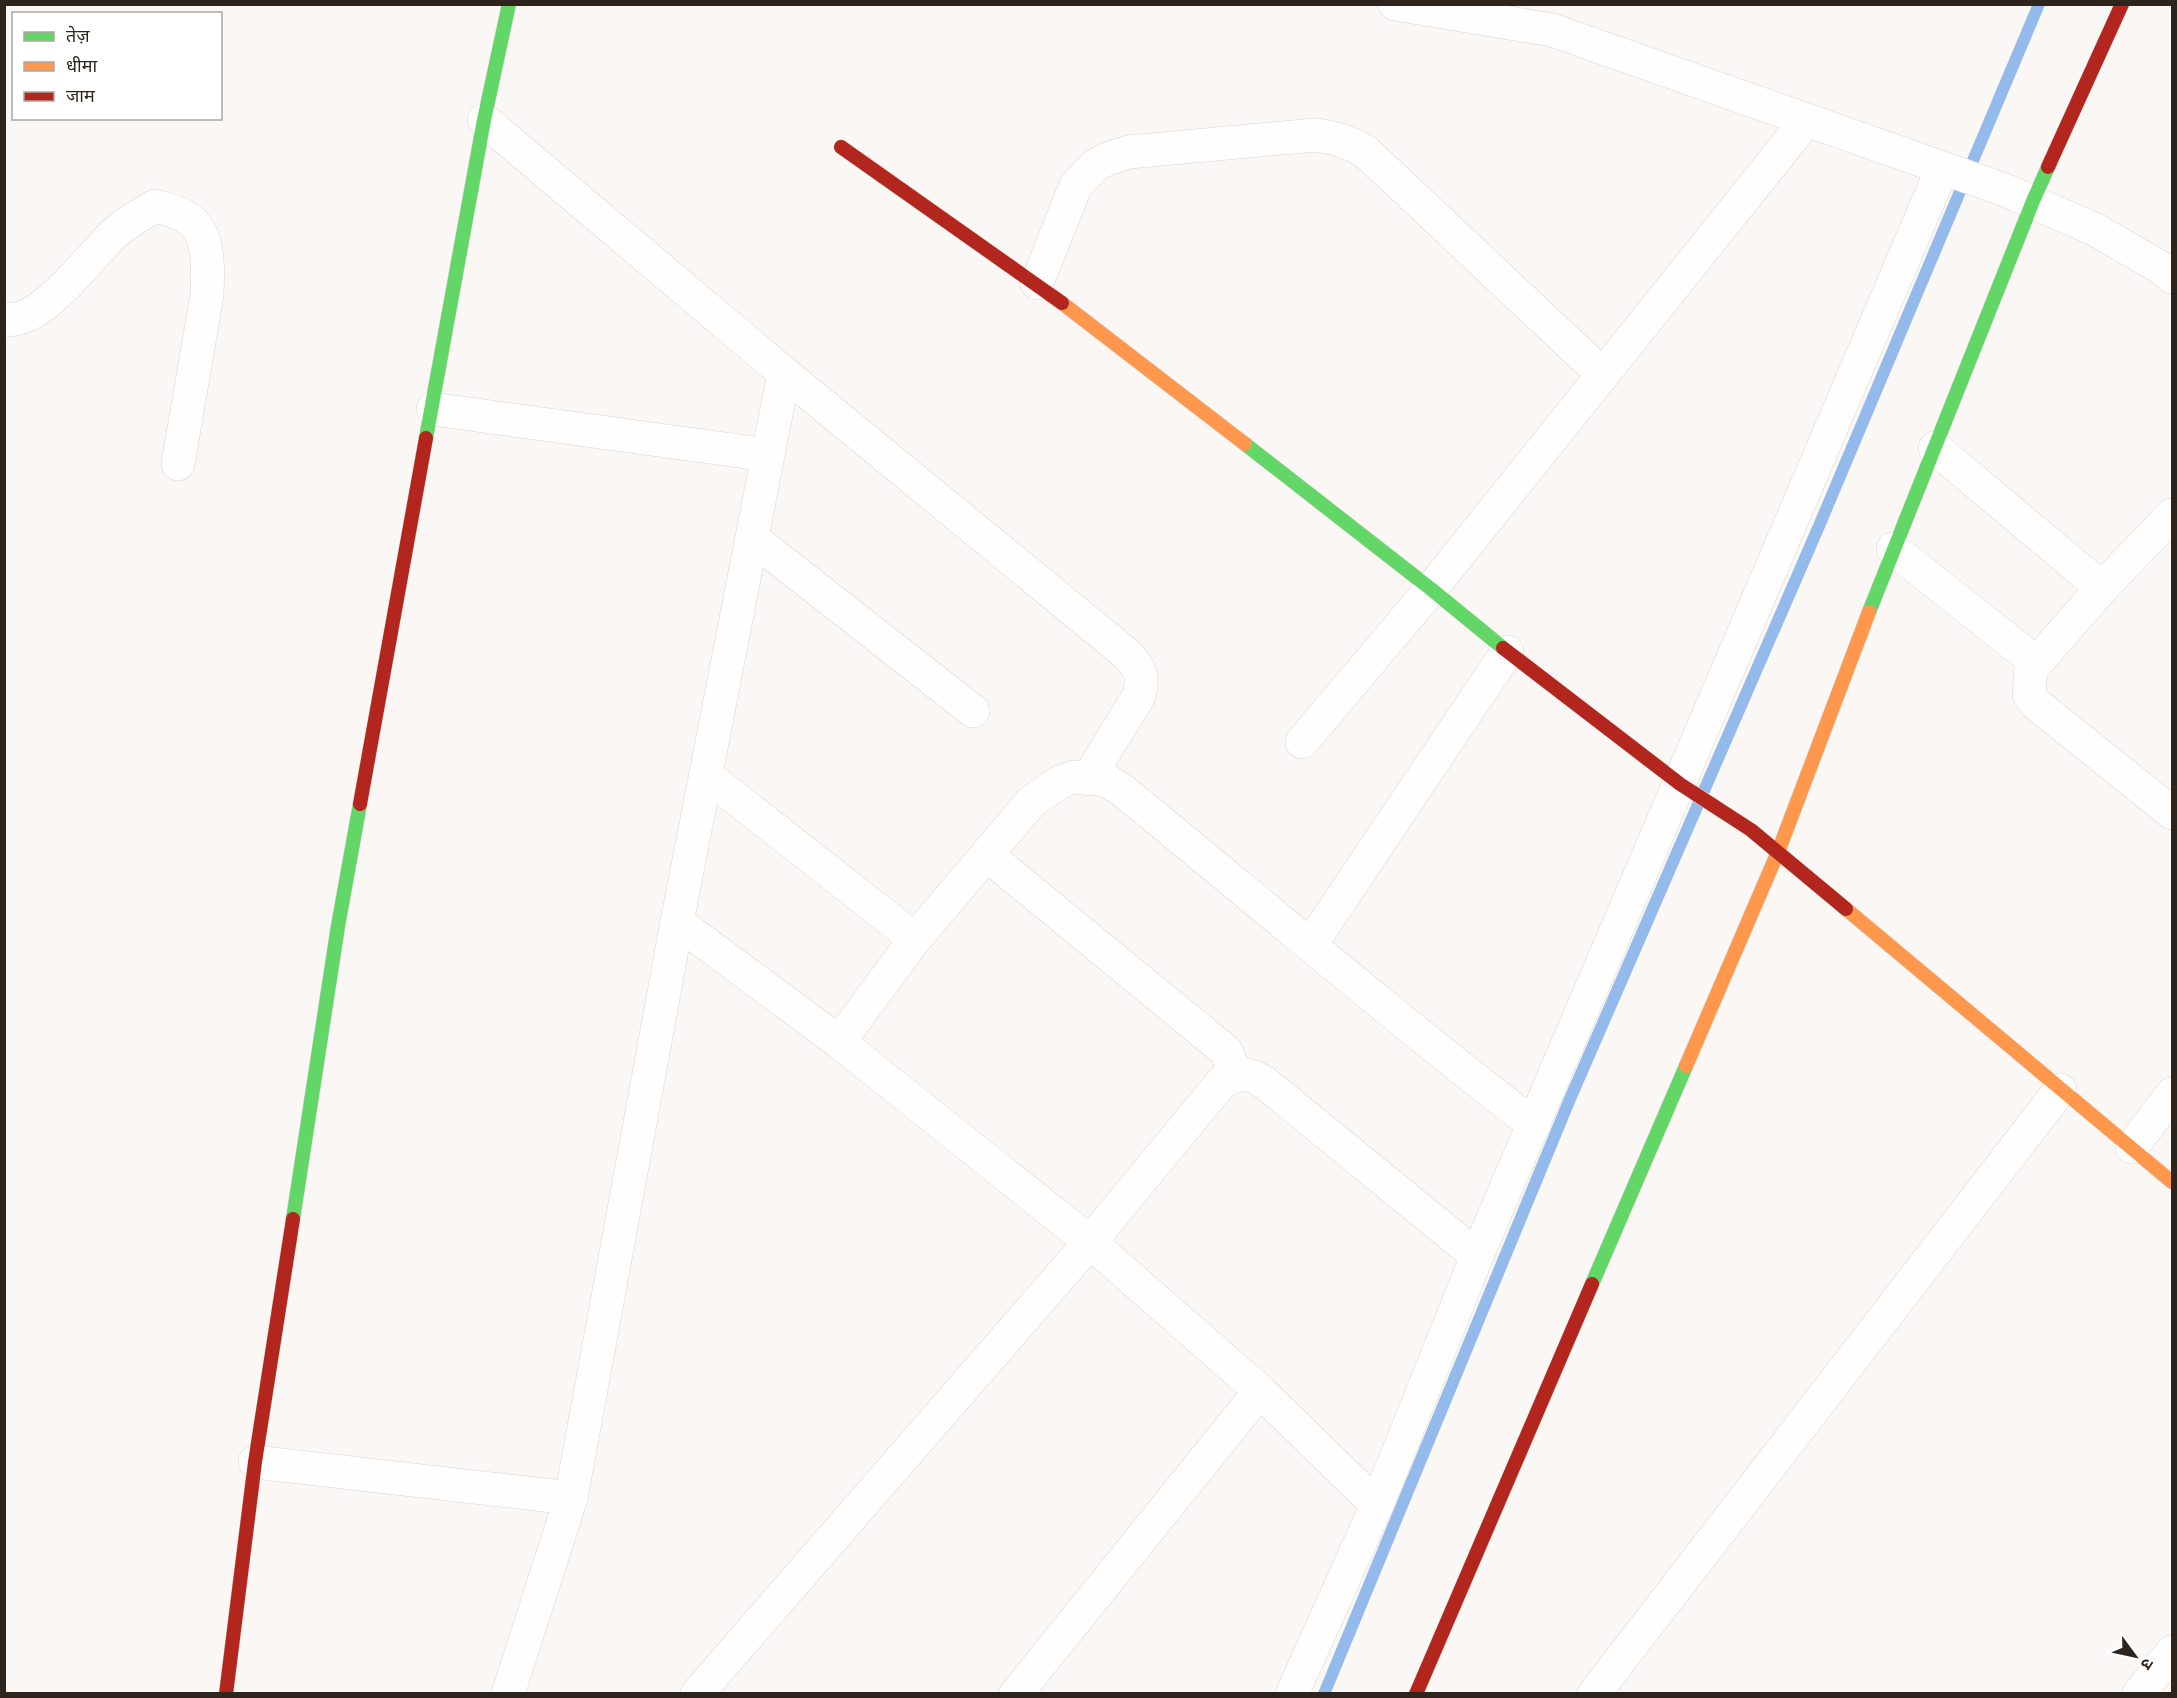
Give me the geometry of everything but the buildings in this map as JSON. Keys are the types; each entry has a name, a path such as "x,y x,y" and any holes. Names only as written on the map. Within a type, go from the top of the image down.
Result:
{"street":[{"path":"226,1694 255,1462 338,926 434,409 484,120 509,4"},
{"path":"1395,4 1513,14 1806,121 2019,195 2096,230 2169,268"},
{"path":"1416,1694 1778,852 1893,549 1935,448 2019,195 2122,4"},
{"path":"484,120 784,373 1128,655 1139,668 1143,681 1139,696 1089,777"},
{"path":"1302,742 1431,589 1806,121"},
{"path":"1037,283 1076,185 1096,165 1107,159 1129,152 1315,135 1333,137 1352,143 1366,152 1603,375"},
{"path":"841,147 1037,283 1431,589 1507,652 1688,790 1751,830 2172,1182"},
{"path":"1292,1694 1377,1505 1477,1256 1534,1125 1688,790 1948,170"},
{"path":"6,322 28,316 53,299 116,232 144,212 155,206 187,217 198,228 203,239 208,270 207,295 178,464"},
{"path":"508,1694 571,1498 677,922 784,373"},
{"path":"434,409 768,455"},
{"path":"1935,448 2102,588"},
{"path":"2172,515 2102,588 2031,669 2029,682 2029,694 2035,703 2172,813"},
{"path":"752,538 973,711"},
{"path":"1893,549 2037,663"},
{"path":"1311,944 1507,652"},
{"path":"706,775 915,939"},
{"path":"839,1042 915,939 1032,801 1060,782 1074,777 1089,777 1106,780 1122,790 1311,944 1420,1037 1534,1125"},
{"path":"987,855 1226,1051 1236,1075"},
{"path":"677,922 839,1042 1089,1242 1260,1391 1377,1505"},
{"path":"697,1694 1089,1242 1222,1082 1236,1075 1252,1075 1264,1083 1477,1256"},
{"path":"1594,1694 2060,1090"},
{"path":"2132,1147 2172,1094"},
{"path":"1025,1690 1260,1391"},
{"path":"255,1462 571,1498"},
{"path":"2139,1694 2172,1652"}],"waterway":[{"path":"1324,1694 1570,1099 1819,526 2039,4"}],"traffic: fast":[{"path":"426,438 484,120 509,4"},
{"path":"1869,612 2048,167"},
{"path":"1245,444 1503,648"},
{"path":"293,1219 338,926 360,804"},
{"path":"1592,1284 1686,1066"}],"traffic: slow":[{"path":"1062,303 1245,444"},
{"path":"1686,1066 1778,852 1869,612"},
{"path":"1846,909 2172,1182"}],"traffic: jam":[{"path":"2048,167 2122,4"},
{"path":"841,147 1062,303"},
{"path":"360,804 426,438"},
{"path":"1503,648 1680,784 1751,830 1846,909"},
{"path":"226,1694 255,1462 293,1219"},
{"path":"1416,1694 1592,1284"}]}
